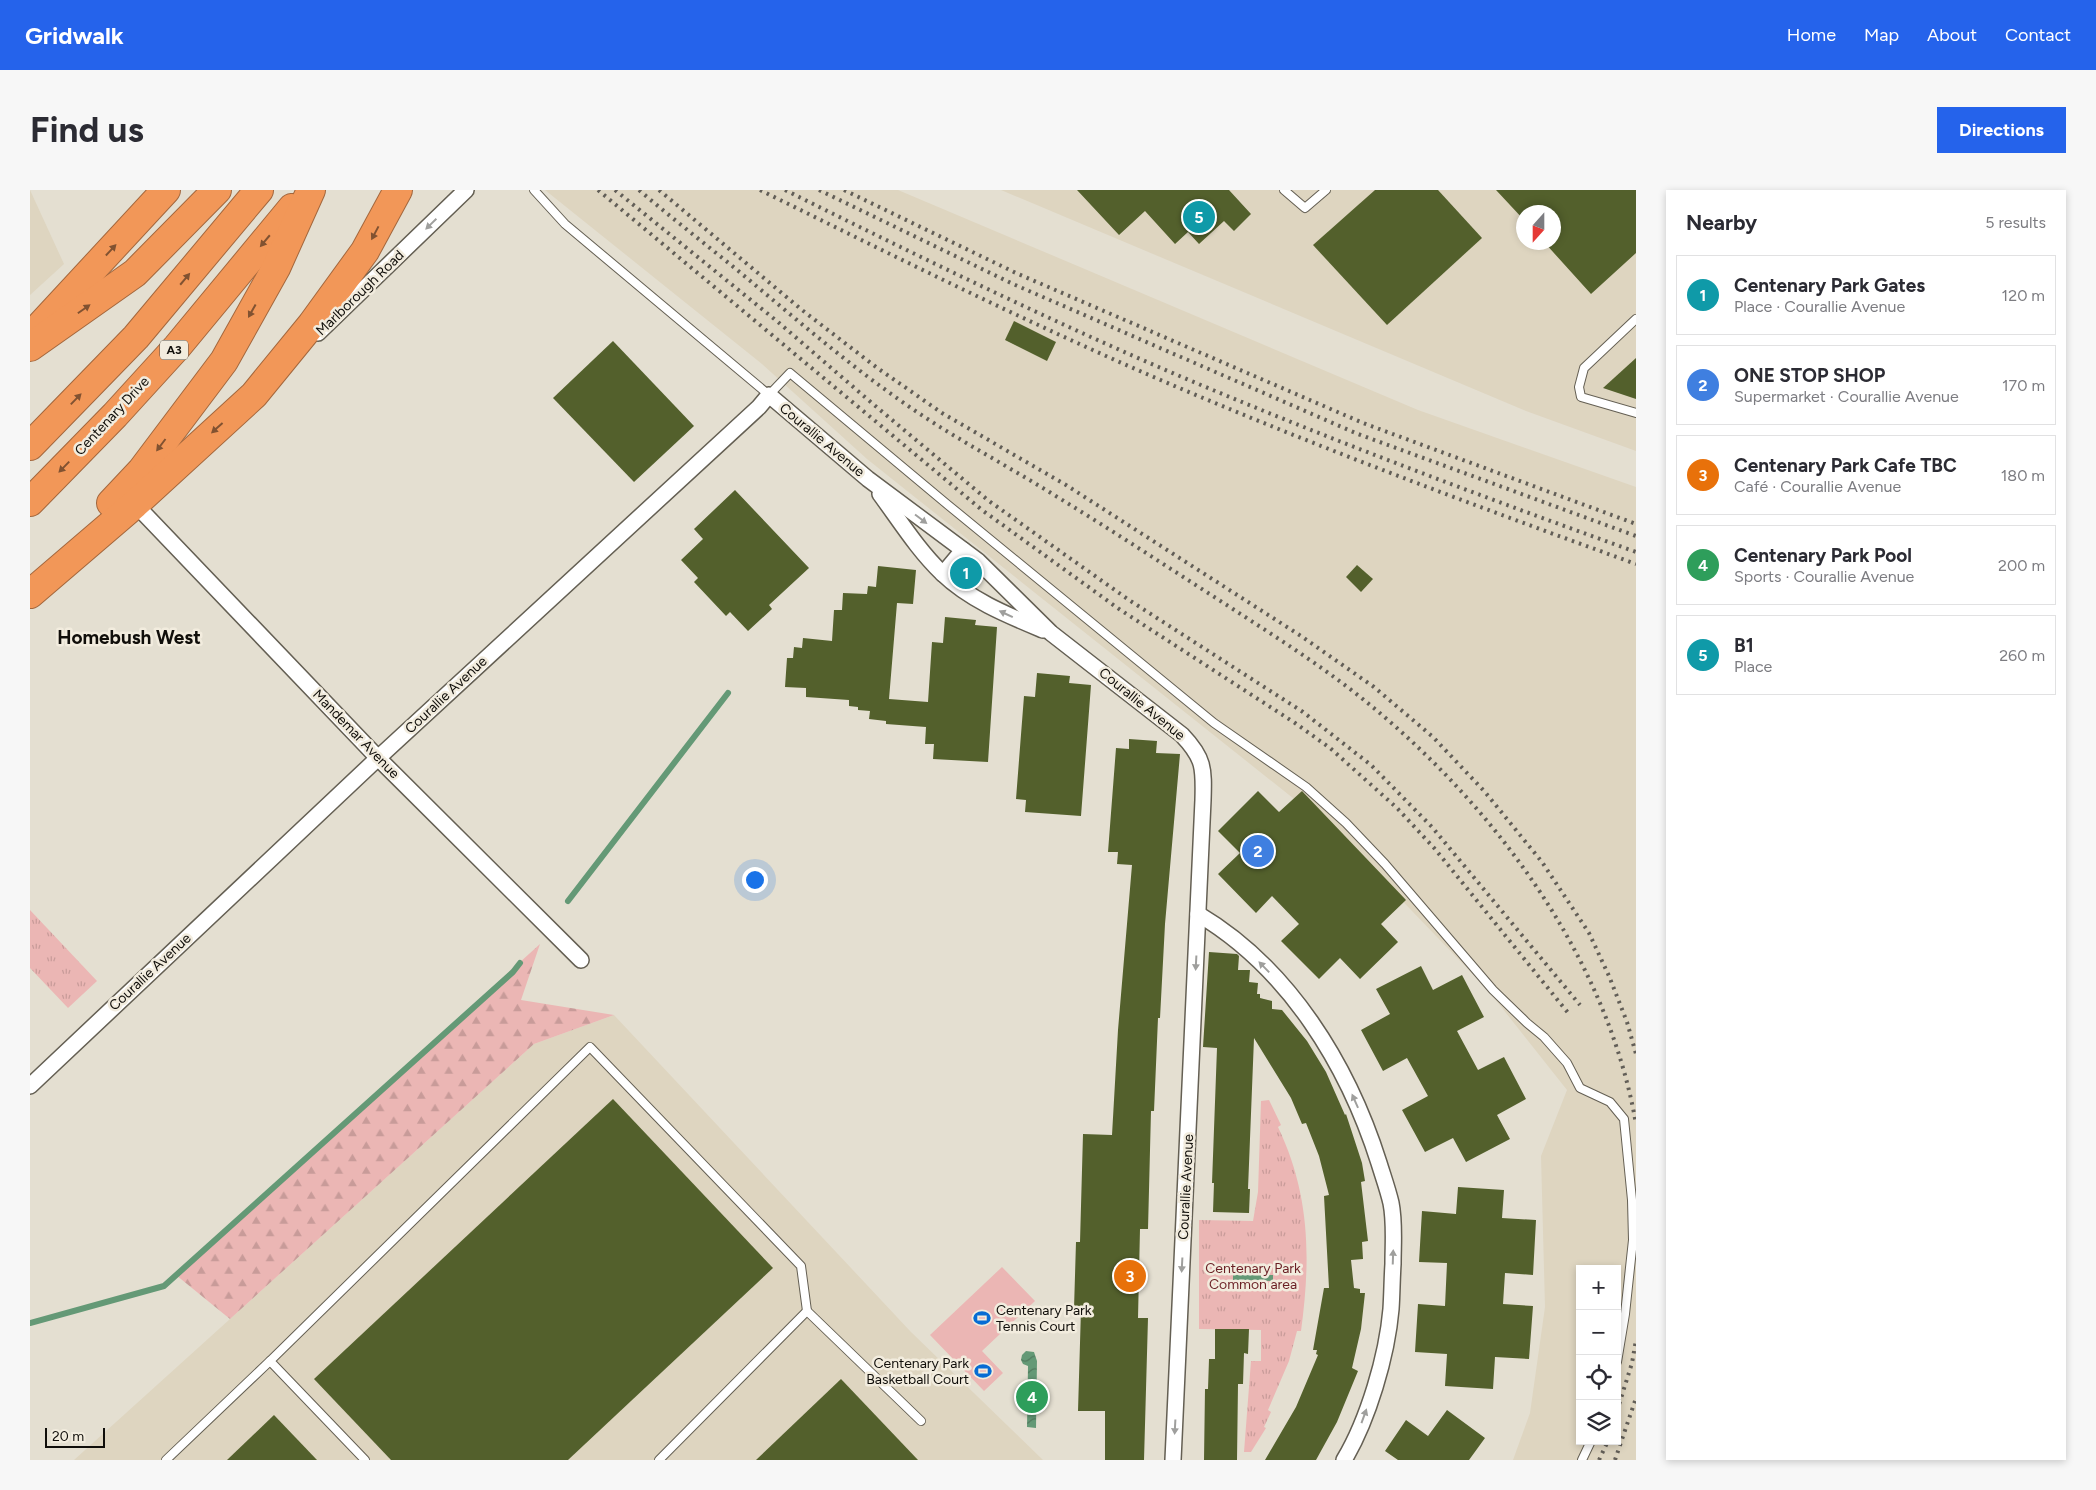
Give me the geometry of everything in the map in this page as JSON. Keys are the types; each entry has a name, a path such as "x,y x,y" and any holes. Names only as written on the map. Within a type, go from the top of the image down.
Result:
{"highway":[{"path":"30,337 166,190"},
{"path":"30,347 135,273 217,190"},
{"name":"A3","path":"30,446 136,338 259,190"},
{"path":"30,587 142,470 224,361 276,268 309,190"},
{"name":"Centenary Drive","path":"30,502 115,415 177,347 309,190"},
{"path":"30,594 135,504 254,395 312,324 365,251 398,190"}],"street":[{"name":"Marlborough Road","path":"254,395 466,190"},
{"name":"Courallie Avenue","path":"30,1086 378,758 759,407 769,395 868,479 978,561 1051,633 1182,735 1196,750 1202,764 1204,777 1173,1460"},
{"name":"Courallie Avenue","path":"868,479 922,552 943,574 971,595 1003,614 1051,633"},
{"name":"Mandemar Avenue","path":"135,504 378,758 581,960"},
{"path":"943,574 962,550"},
{"path":"1198,914 1244,946 1296,1001 1322,1039 1347,1083 1370,1134 1391,1203 1394,1228 1391,1311 1380,1368 1361,1424 1344,1460"}],"lane":[{"path":"534,190 565,224 769,395 790,373 1214,723 1306,787 1385,864 1493,990 1544,1037 1567,1063 1580,1088 1610,1102 1624,1119 1634,1240 1626,1314 1618,1355"},
{"path":"1284,190 1305,208 1326,190"},
{"path":"1636,319 1584,368 1579,387 1581,397 1636,413"},
{"path":"166,1460 270,1361 590,1047 801,1266 807,1311 921,1421"},
{"path":"659,1460 807,1311"},
{"path":"270,1361 365,1460"},
{"path":"1582,1460 1589,1445"}],"shaded area":[{"path":"30,190 64,264 30,295"},
{"path":"545,190 898,190 1418,410 1636,487 1636,1460 1513,1460 1530,1413 1545,1307 1541,1156 1567,1090 1487,989 1338,834 867,459 762,364"},
{"path":"1001,190 1636,190 1636,451 1526,411"},
{"path":"614,1015 911,1332 1043,1460 74,1460 534,1044"}],"green space":[{"path":"30,910 97,981 68,1008 30,968"},
{"path":"540,944 521,1000 614,1015 534,1044 230,1319 176,1275"},
{"name":"Centenary Park Common area","path":"1269,1100 1281,1125 1278,1127 1289,1152 1302,1202 1307,1252 1306,1278 1301,1331 1297,1331 1289,1361 1268,1410 1271,1412 1264,1427 1266,1428 1251,1452 1244,1452 1251,1361 1261,1361 1261,1330 1199,1329 1199,1220 1253,1221 1258,1192 1261,1101"},
{"name":"Centenary Park Tennis Court","path":"1002,1267 1035,1301 982,1351 1003,1373 984,1391 930,1335"}],"water":[{"path":"1233,1274 1273,1275 1273,1281 1233,1280"},
{"path":"1026,1351 1034,1352 1037,1361 1036,1428 1027,1427 1028,1366 1023,1364 1021,1360 1022,1355"}],"building":[{"path":"1077,190 1229,190 1251,214 1234,231 1224,221 1199,244 1188,232 1175,244 1145,211 1119,235"},
{"path":"1375,190 1438,190 1482,238 1387,325 1313,245"},
{"path":"1496,190 1636,190 1636,253 1591,294 1551,250 1561,250 1561,205 1516,205 1516,211"},
{"path":"1014,321 1056,342 1047,361 1005,340"},
{"path":"613,341 694,426 634,482 553,398"},
{"path":"1636,358 1636,399 1603,388"},
{"path":"735,490 809,568 769,605 772,609 748,631 730,612 726,616 694,582 698,578 681,560 703,539 694,529"},
{"path":"1357,565 1373,579 1361,592 1346,577"},
{"path":"878,566 916,570 913,604 897,603 889,699 928,702 932,642 943,643 945,617 976,620 975,625 997,627 988,762 933,759 934,744 925,744 926,727 886,724 886,721 869,719 870,711 858,710 858,707 849,706 849,700 806,697 806,688 785,687 787,658 793,658 794,647 802,648 803,638 832,641 834,610 842,610 843,593 867,594 868,586 876,587"},
{"path":"1037,673 1070,676 1069,683 1091,685 1081,816 1025,812 1026,800 1016,799 1024,696 1035,697"},
{"path":"1129,739 1157,741 1156,753 1180,754 1165,924 1160,1018 1158,1018 1154,1111 1151,1111 1148,1229 1140,1229 1138,1318 1148,1318 1144,1460 1105,1460 1105,1411 1078,1411 1081,1309 1074,1309 1076,1242 1080,1242 1083,1134 1112,1135 1118,1030 1132,865 1117,864 1118,852 1108,852 1116,748 1129,749"},
{"path":"1258,791 1279,812 1302,791 1406,900 1381,924 1398,942 1360,979 1340,958 1319,979 1281,941 1299,924 1272,896 1256,913 1218,874 1240,853 1218,831"},
{"path":"1209,952 1237,954 1239,956 1238,970 1250,970 1249,982 1258,983 1257,994 1260,994 1260,998 1272,1001 1272,1009 1282,1010 1307,1041 1326,1072 1346,1114 1362,1163 1365,1181 1361,1182 1368,1241 1362,1242 1363,1259 1351,1260 1354,1288 1360,1289 1360,1293 1365,1293 1361,1329 1352,1368 1358,1371 1337,1422 1316,1460 1265,1460 1296,1407 1318,1355 1316,1354 1317,1350 1313,1350 1324,1288 1329,1288 1324,1196 1329,1195 1319,1156 1306,1123 1302,1124 1291,1098 1254,1038 1248,1189 1250,1189 1249,1213 1213,1212 1214,1183 1212,1183 1217,1048 1203,1047"},
{"path":"1421,966 1433,990 1462,975 1484,1017 1457,1031 1478,1070 1504,1057 1526,1099 1497,1115 1510,1139 1466,1162 1453,1138 1425,1152 1402,1110 1428,1096 1407,1058 1383,1071 1361,1030 1390,1014 1376,989"},
{"path":"613,1099 773,1268 568,1460 391,1460 314,1379"},
{"path":"1458,1187 1504,1190 1502,1218 1536,1220 1533,1275 1505,1273 1503,1304 1533,1306 1529,1359 1495,1357 1493,1389 1445,1386 1447,1354 1415,1352 1418,1304 1445,1306 1447,1263 1419,1262 1422,1211 1456,1214"},
{"path":"1215,1329 1249,1329 1248,1354 1244,1353 1243,1384 1238,1384 1237,1460 1204,1460 1205,1389 1208,1389 1209,1359 1215,1359"},
{"path":"841,1379 918,1460 756,1460"},
{"path":"1447,1410 1485,1438 1469,1460 1398,1460 1385,1451 1406,1420 1428,1436"},
{"path":"274,1415 317,1460 227,1460"}],"waterway":[{"path":"568,901 728,693"},
{"path":"30,1323 164,1286 513,972 520,963"}],"railway":[{"path":"598,190 982,510 1119,609 1295,723 1330,748 1397,808 1435,849 1569,1014"},
{"path":"615,190 778,322 989,501 1129,600 1303,712 1371,765 1432,827 1580,1005"},
{"path":"639,190 832,349 898,399 954,436 1042,487 1293,648 1364,700 1412,742 1457,787 1500,836 1538,889 1571,944 1600,1002 1621,1062 1636,1124"},
{"path":"659,190 802,310 876,367 942,413 1066,485 1301,636 1374,687 1433,737 1485,792 1542,862 1589,933 1609,976 1627,1022 1636,1054"},
{"path":"760,190 918,268 1130,367 1296,436 1409,480 1636,564"},
{"path":"785,190 1036,312 1189,380 1411,469 1636,552"},
{"path":"819,190 1013,284 1358,434 1636,536"},
{"path":"844,190 1016,273 1363,423 1636,524"},
{"path":"1620,1400 1632,1363 1636,1340"},
{"path":"1615,1460 1636,1398"},
{"path":"1599,1460 1606,1445"}],"place":[{"name":"B1","path":"1199,217"},
{"name":"Centenary Park Gates","path":"966,573"},
{"name":"ONE STOP SHOP","path":"1258,851"},
{"name":"Centenary Park Cafe TBC","path":"1130,1276"},
{"name":"Centenary Park Tennis Court","path":"982,1318"},
{"name":"Centenary Park Basketball Court","path":"983,1371"},
{"name":"Centenary Park Pool","path":"1032,1397"}],"district":[{"name":"Homebush West","path":"129,637"}]}
